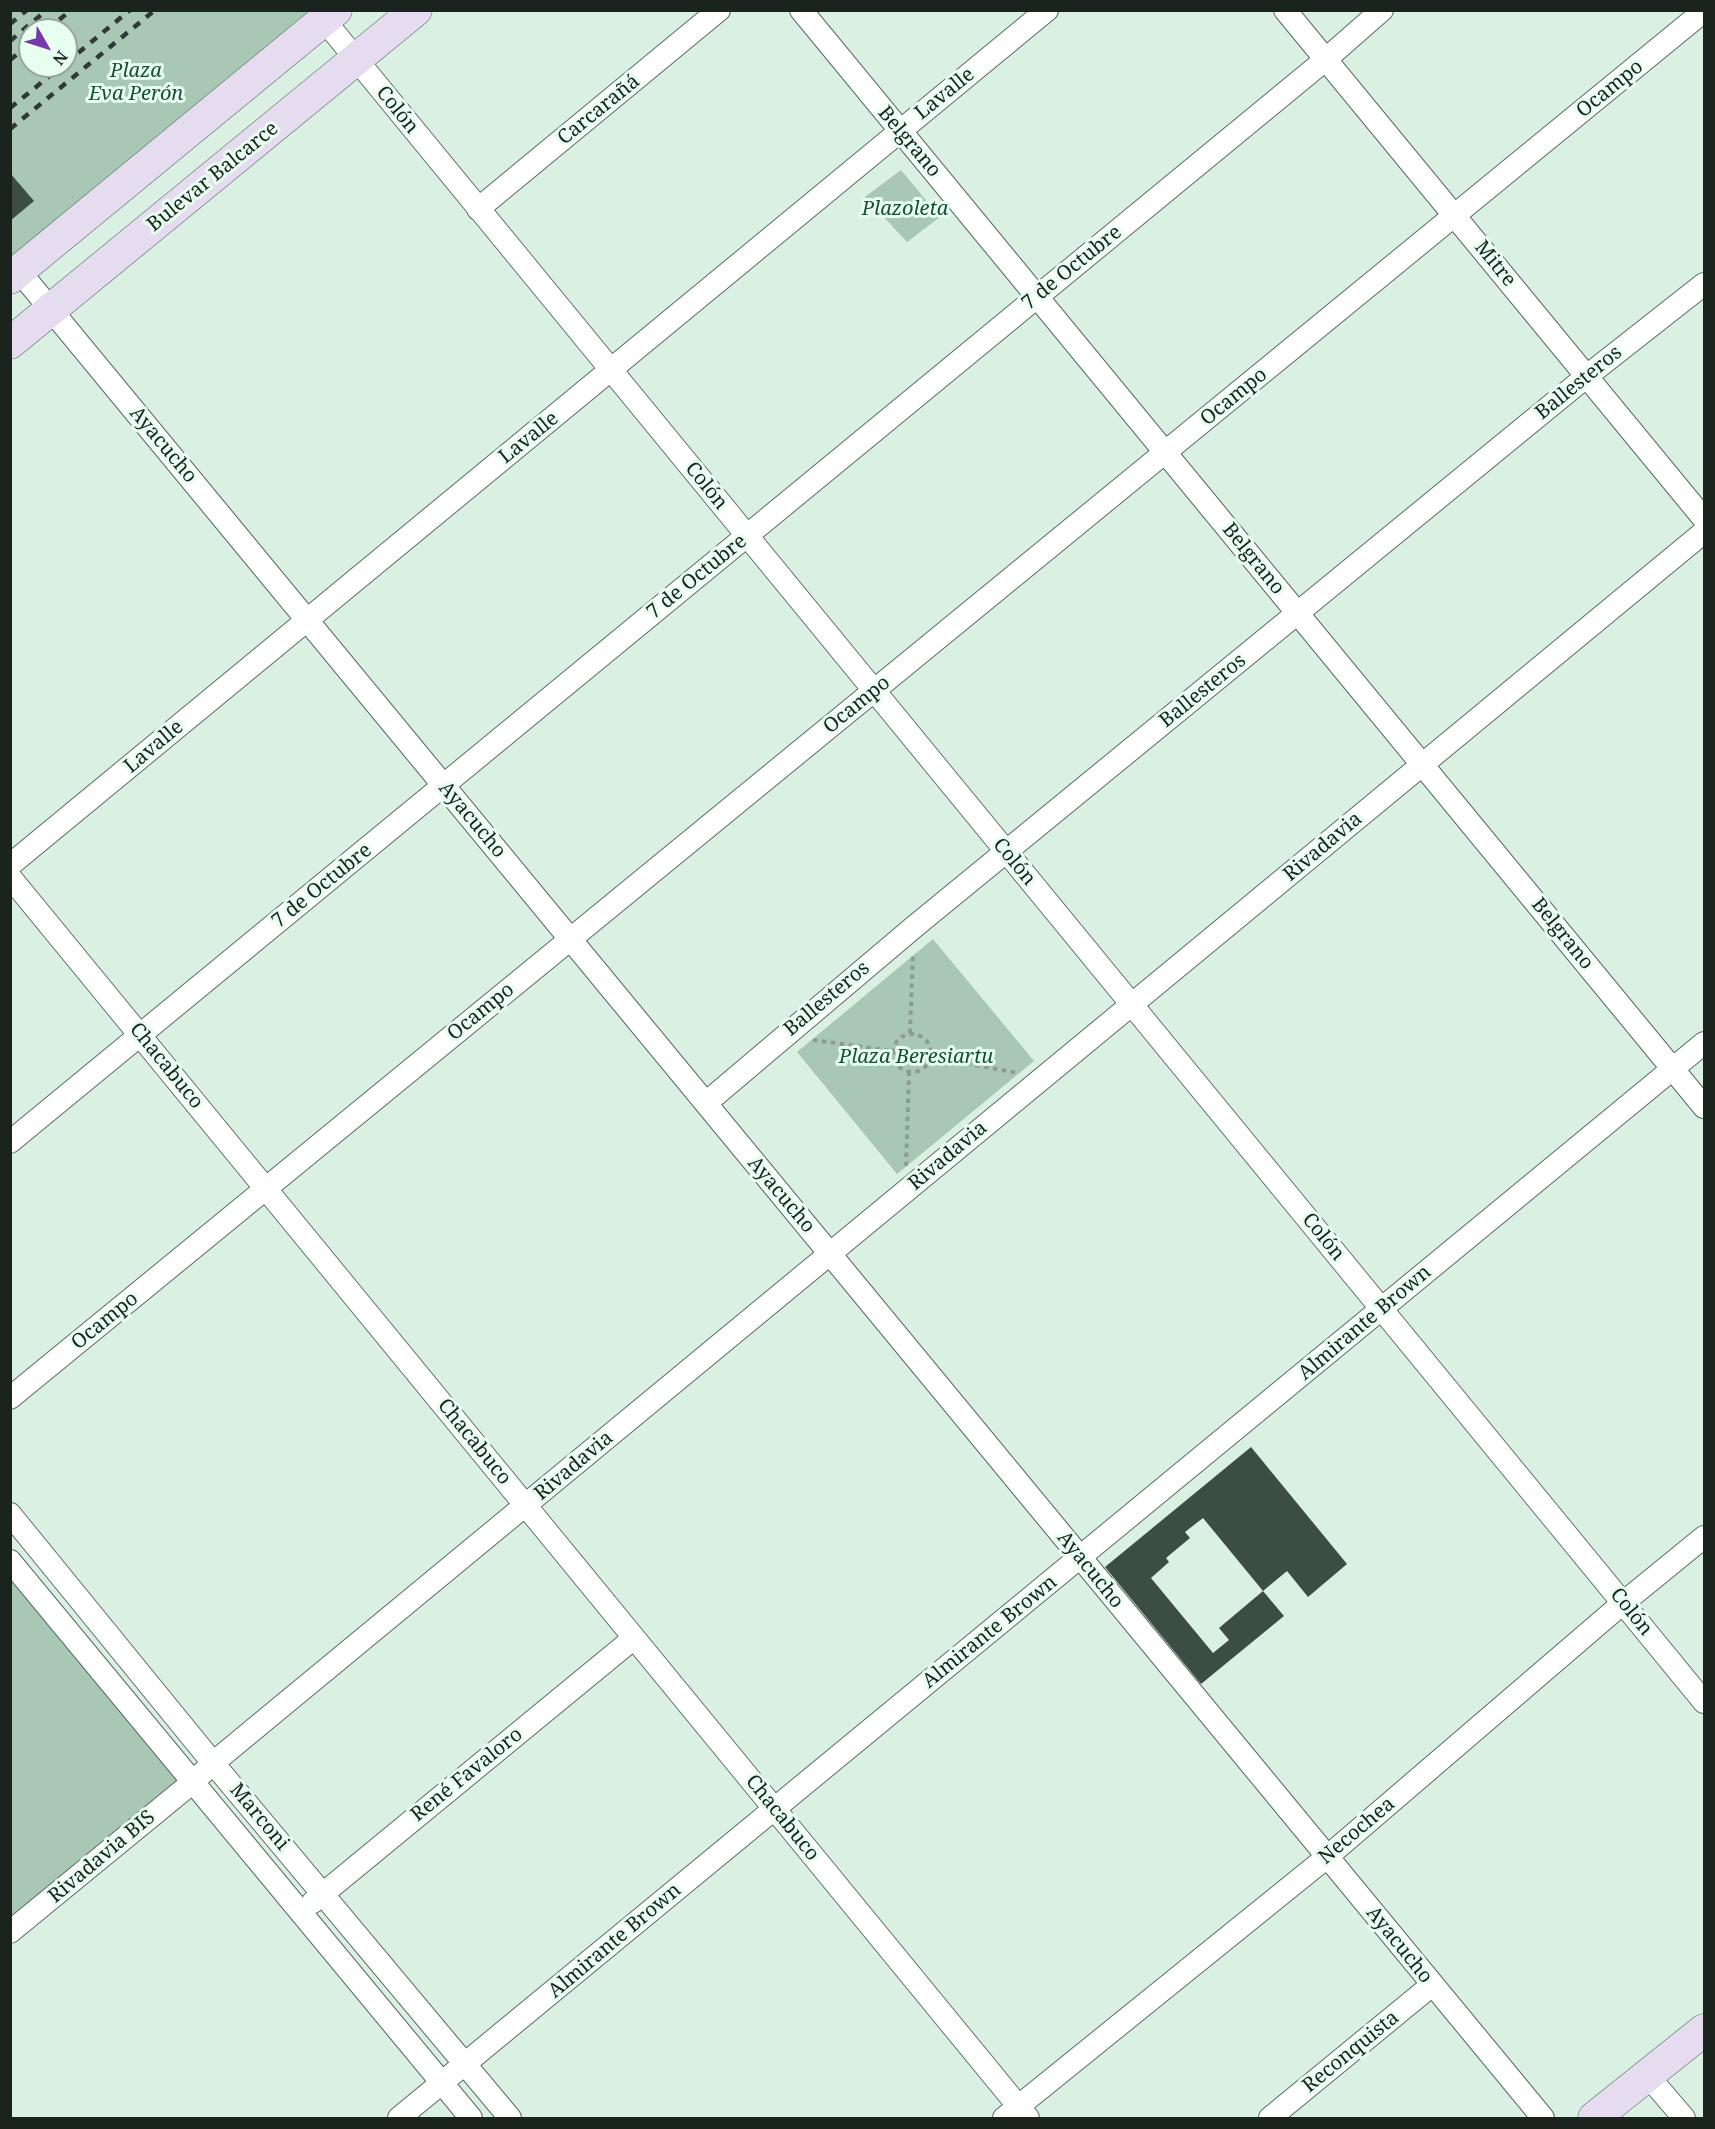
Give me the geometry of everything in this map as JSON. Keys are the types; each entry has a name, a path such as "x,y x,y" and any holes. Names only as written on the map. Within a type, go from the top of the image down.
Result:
{"main road":[{"name":"Bulevar Balcarce","path":"10,344 416,10"},
{"path":"15,275 330,15"},
{"path":"1594,2118 1704,2030"}],"street":[{"name":"Carcarañá","path":"478,208 719,10"},
{"name":"Belgrano","path":"801,10 1704,1107"},
{"name":"Lavalle","path":"10,865 1047,10"},
{"name":"Mitre","path":"1285,10 1704,519"},
{"name":"7 de Octubre","path":"10,1142 1325,60 1382,10"},
{"name":"Ocampo","path":"10,1398 1704,11"},
{"name":"Colón","path":"330,15 356,60 1704,1702"},
{"name":"Ayacucho","path":"15,275 51,309 1542,2118"},
{"name":"Ballesteros","path":"706,1104 914,927 1587,376 1704,284"},
{"name":"Rivadavia","path":"193,1782 213,1763 1704,532"},
{"name":"Chacabuco","path":"10,877 775,1809 1017,2115"},
{"name":"Almirante Brown","path":"399,2118 1704,1043"},
{"name":"Marconi","path":"10,1514 213,1763 510,2118"},
{"name":"Necochea","path":"1017,2115 1327,1857 1623,1603 1704,1537"},
{"name":"Marconi","path":"10,1560 471,2118"},
{"name":"René Favaloro","path":"301,1912 634,1638"},
{"name":"Rivadavia BIS","path":"10,1932 193,1782"},
{"name":"Reconquista","path":"1270,2118 1432,1985"},
{"path":"1648,2076 1684,2118"}],"path":[{"path":"910,1033 914,927"},
{"path":"910,1033 927,1040 932,1051 925,1068 915,1073 898,1067 892,1051 898,1039 910,1033"},
{"path":"784,1036 892,1051"},
{"path":"931,1058 1042,1078"},
{"path":"906,1190 909,1072"}],"green space":[{"name":"Plaza Eva Perón","path":"11,11 336,11 11,278"},
{"name":"Plazoleta","path":"901,170 940,217 907,242 865,197"},
{"name":"Plaza Beresiartu","path":"933,939 1034,1061 897,1174 797,1052"},
{"path":"10,1561 193,1782 10,1932"}],"building":[{"path":"10,173 34,201 10,221"},
{"path":"1251,1447 1347,1564 1308,1597 1287,1571 1263,1591 1284,1616 1201,1684 1105,1567","holes":["1203,1518 1263,1591 1219,1628 1229,1640 1213,1653 1151,1578 1169,1562 1166,1558 1190,1538 1185,1532"]}],"railway":[{"path":"10,24 27,10"},
{"path":"10,41 47,10"},
{"path":"61,18 71,10"},
{"path":"78,53 130,10"},
{"path":"10,129 155,10"},
{"path":"10,60 18,54"},
{"path":"10,108 47,78"}]}
